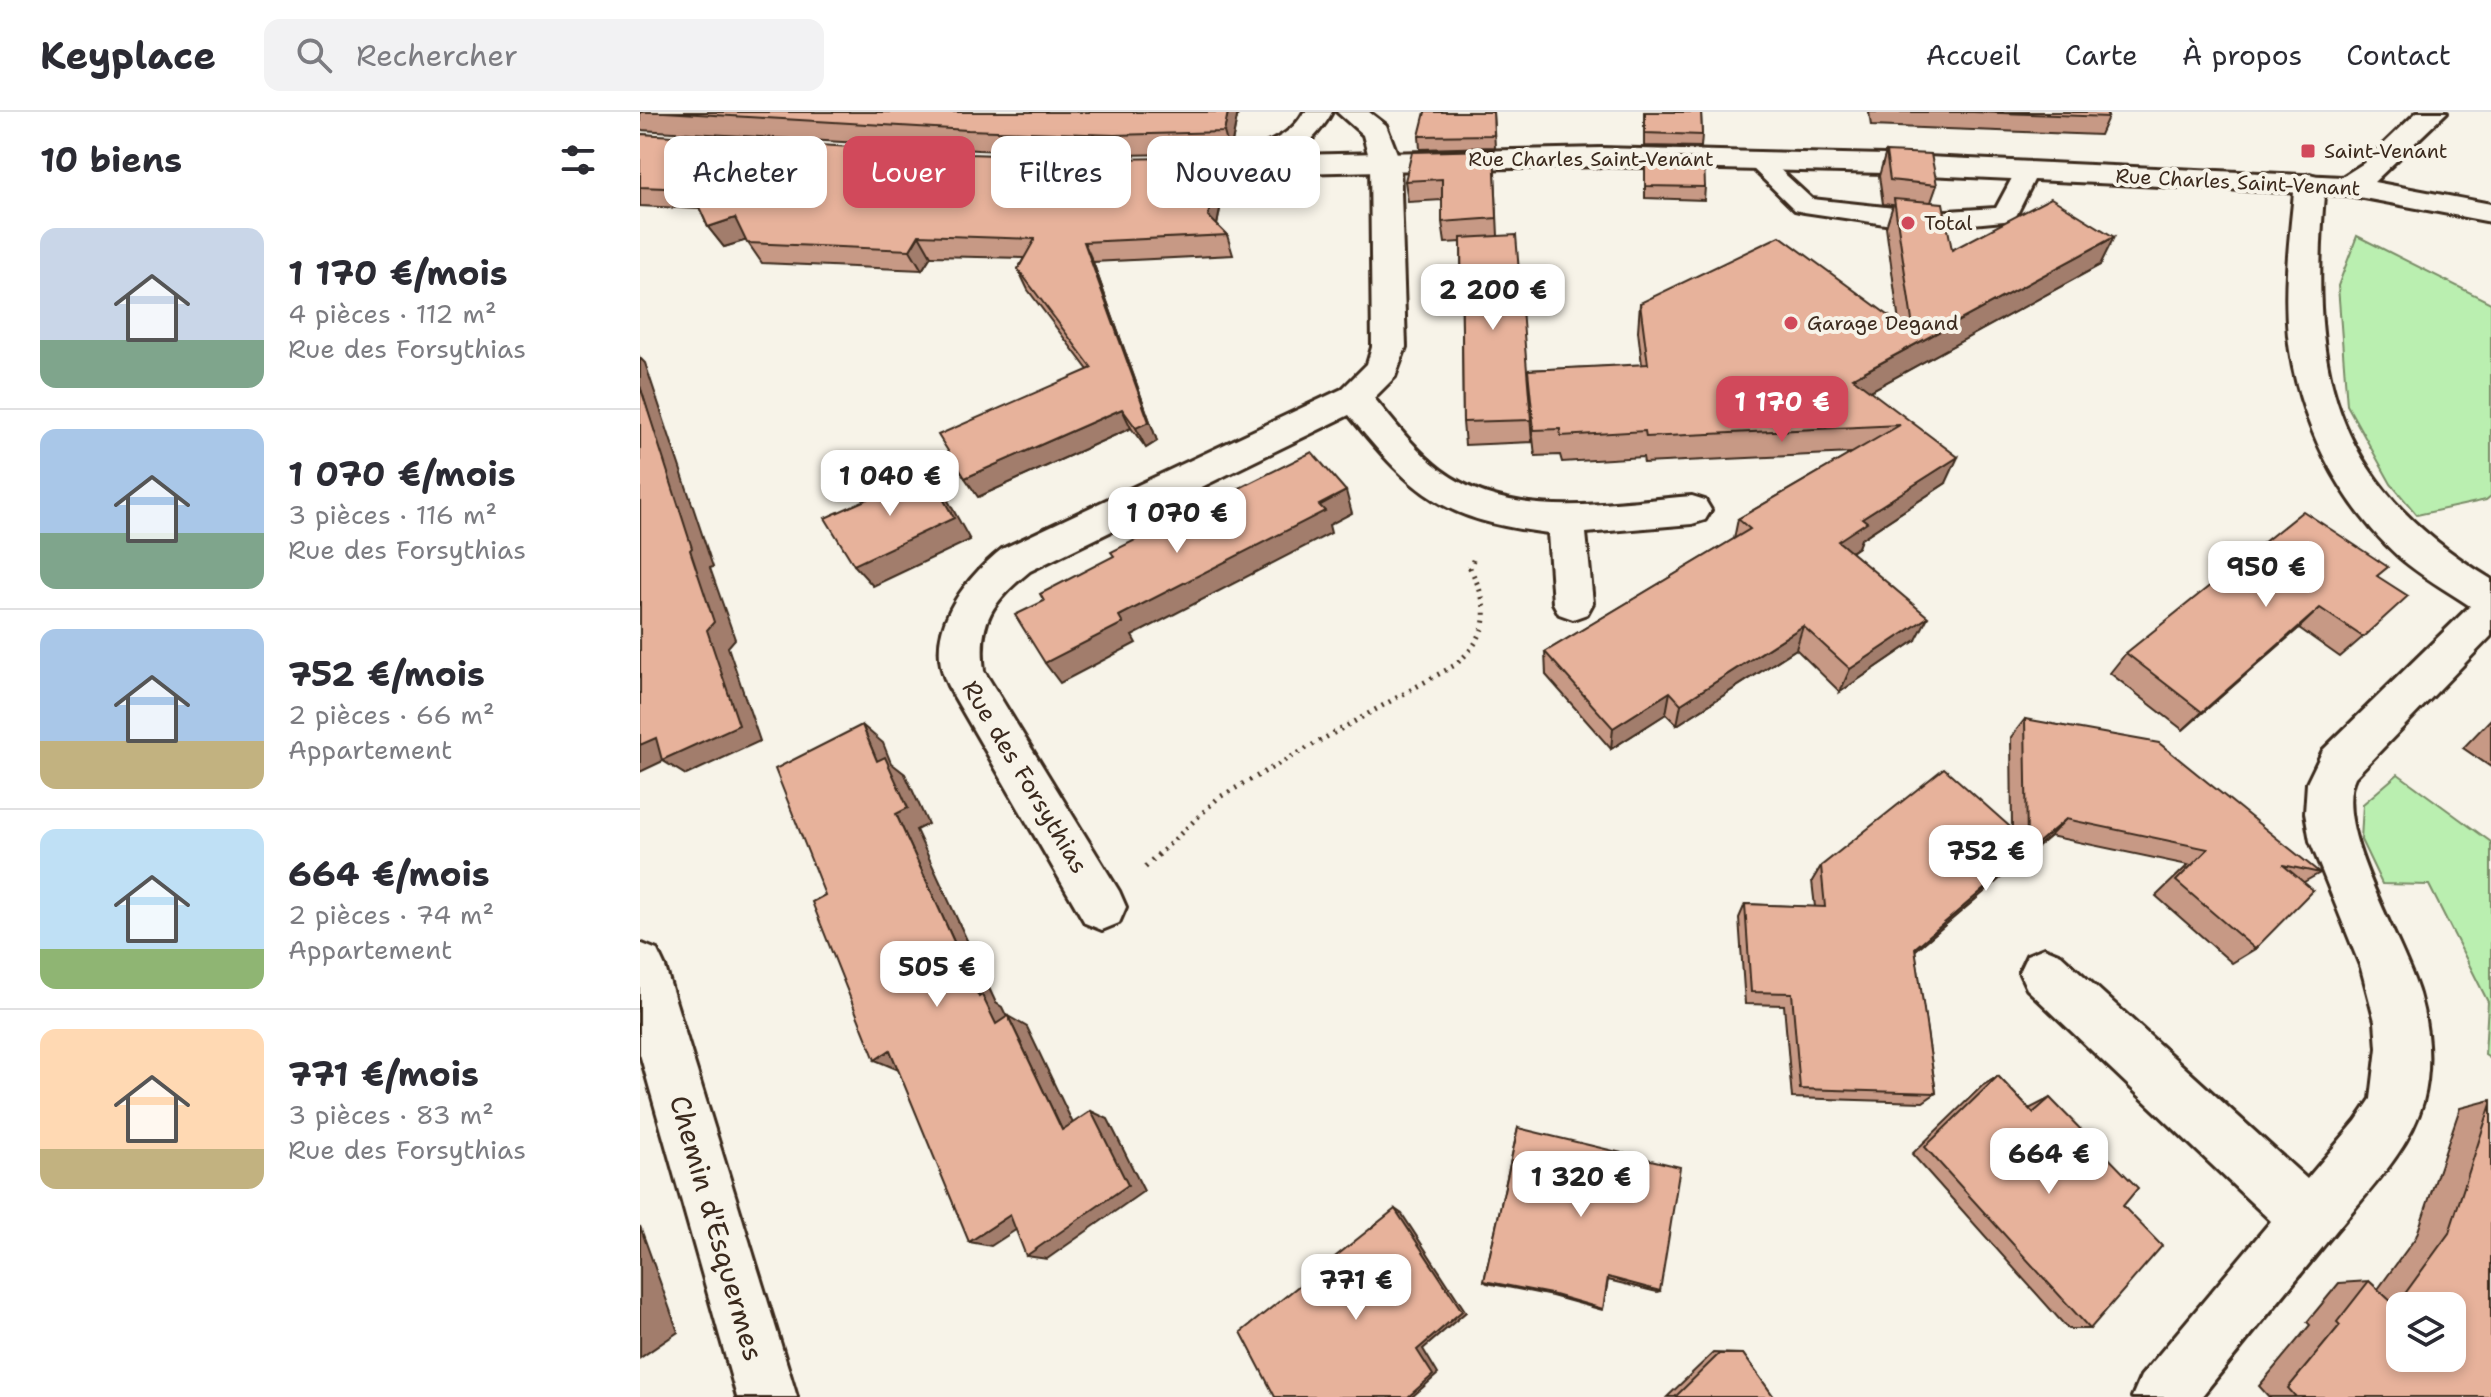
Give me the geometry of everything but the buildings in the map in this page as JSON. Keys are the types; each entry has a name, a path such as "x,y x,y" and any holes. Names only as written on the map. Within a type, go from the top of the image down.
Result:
{"street":[{"path":"1300,136 1318,112"},
{"path":"1351,112 1376,131 1385,161"},
{"path":"2348,186 2374,169 2433,112"},
{"name":"Rue Charles Saint-Venant","path":"1320,163 1586,157 2027,170 2348,186 2491,213"},
{"name":"Rue des Forsythias","path":"1102,907 963,674 959,648 963,622 991,579 1016,560 1354,398 1371,385 1383,369 1389,347 1385,161"},
{"name":"Rue Charles Saint-Venant","path":"1137,167 1147,167"},
{"path":"2310,183 2303,302 2305,333 2309,362 2331,428 2345,460 2379,512 2426,558 2491,599"},
{"path":"1354,398 1416,470 1459,498 1491,509 1566,520 1692,510"},
{"path":"1566,520 1573,603"},
{"path":"2162,1397 2375,1140 2396,1105 2402,1070 2403,1029 2394,989 2333,841 2329,786 2339,764 2491,610"},
{"name":"Chemin d'Esquermes","path":"640,967 767,1397"},
{"path":"2044,972 2308,1218"}],"lane":[{"path":"1756,160 1804,205 1916,219 2005,215 2027,170"}],"path":[{"path":"1102,907 1218,798 1455,665 1474,651 1486,620 1484,593 1470,568 1491,509"}],"green space":[{"path":"2357,236 2491,303 2491,496 2486,500 2417,515 2391,484 2347,405 2338,286"},
{"path":"2398,774 2491,842 2491,1059 2485,1055 2488,1002 2429,885 2382,884 2361,840 2363,804"}],"place":[{"name":"Saint-Venant","path":"2308,151"},
{"name":"Total","path":"1908,223"},
{"name":"Garage Degand","path":"1791,323"}]}
